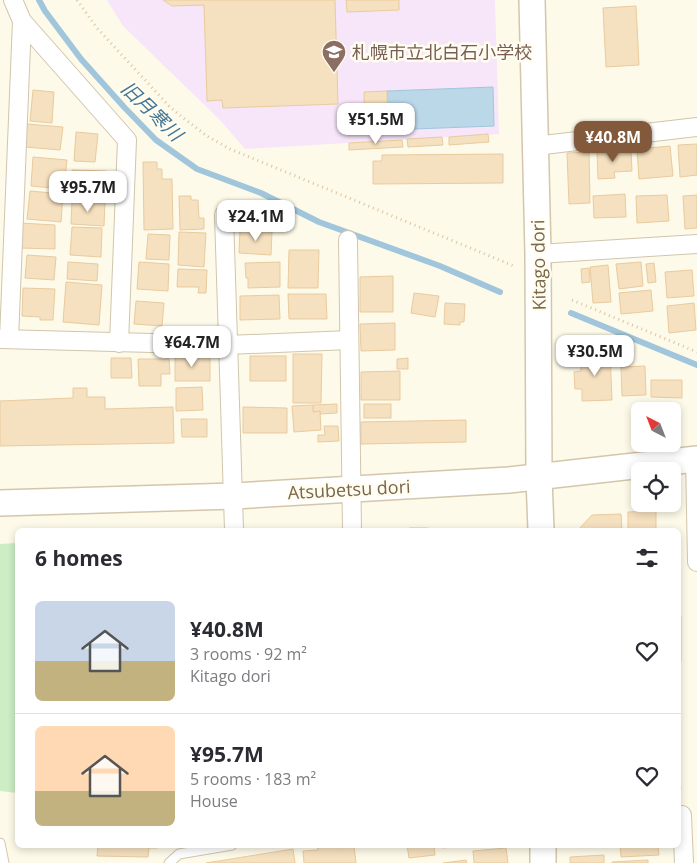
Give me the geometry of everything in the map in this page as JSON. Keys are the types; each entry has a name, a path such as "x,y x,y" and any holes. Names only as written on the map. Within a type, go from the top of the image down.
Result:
{"street":[{"path":"13,0 22,22 127,140 120,343"},
{"name":"Kitago dori","path":"532,0 538,254 541,528"},
{"path":"22,22 4,339 228,345 349,340"},
{"path":"535,146 697,127"},
{"path":"224,215 234,528"},
{"path":"348,240 352,528"},
{"path":"538,254 697,244"},
{"path":"696,459 697,562"},
{"name":"Atsubetsu dori","path":"0,504 234,496 539,478 696,459"},
{"path":"684,863 686,814"},
{"path":"543,848 543,863"}],"lane":[{"path":"0,843 4,863"},
{"path":"169,863 179,854 214,848"}],"path":[{"path":"76,0 97,28 126,61 182,117 207,136 230,149 514,266"},
{"path":"572,300 697,352"}],"shaded area":[{"name":"札幌市立北白石小学校","path":"107,0 495,0 499,134 245,149 220,120 123,26"}],"green space":[{"path":"15,543 15,793 0,791 0,544"}],"water":[{"path":"493,87 494,126 388,130 387,91"}],"building":[{"path":"163,0 335,0 338,104 223,108 222,100 207,101 204,5 172,6"},
{"path":"346,0 399,0 399,10 347,12"},
{"path":"636,6 639,65 606,67 603,8"},
{"path":"33,90 54,92 52,123 30,121"},
{"path":"387,91 388,130 365,131 364,92"},
{"path":"27,124 63,127 60,150 25,147"},
{"path":"76,132 98,134 95,162 74,161"},
{"path":"488,134 489,142 449,145 449,137"},
{"path":"442,137 443,145 408,147 407,139"},
{"path":"402,140 403,147 349,150 349,143"},
{"path":"697,144 697,175 680,177 678,145"},
{"path":"670,146 673,176 639,179 637,149"},
{"path":"631,150 632,171 614,172 615,178 598,179 597,152"},
{"path":"589,152 590,203 569,204 567,153"},
{"path":"503,154 503,183 373,184 373,161 382,161 382,155"},
{"path":"33,157 67,160 64,189 31,186"},
{"path":"143,162 157,162 157,169 162,169 162,179 172,179 173,229 144,230"},
{"path":"72,170 106,171 105,196 71,195"},
{"path":"30,191 63,194 61,222 27,219"},
{"path":"625,194 626,217 594,218 593,196"},
{"path":"667,195 669,221 637,223 636,196"},
{"path":"697,195 697,228 685,229 683,196"},
{"path":"179,196 191,196 191,200 198,200 199,218 204,218 204,229 180,230"},
{"path":"72,200 105,201 104,226 71,224"},
{"path":"20,223 55,225 55,249 19,248"},
{"path":"72,227 102,228 101,257 70,255"},
{"path":"240,230 272,232 271,255 239,253"},
{"path":"179,232 206,233 204,267 178,265"},
{"path":"148,234 170,235 169,260 146,259"},
{"path":"289,250 319,250 318,288 288,288"},
{"path":"27,255 56,257 54,280 25,278"},
{"path":"68,262 98,264 97,281 67,279"},
{"path":"139,262 169,264 168,291 137,289"},
{"path":"280,262 280,287 248,288 245,263"},
{"path":"641,262 643,286 619,289 616,264"},
{"path":"654,263 656,282 648,283 646,264"},
{"path":"608,265 611,302 593,303 590,267"},
{"path":"589,268 590,282 582,283 581,269"},
{"path":"178,269 207,270 206,293 198,293 199,287 177,287"},
{"path":"692,270 694,296 667,298 665,272"},
{"path":"393,276 393,312 360,312 360,277"},
{"path":"66,282 102,285 99,325 63,322"},
{"path":"23,288 55,289 53,320 40,320 40,317 22,316"},
{"path":"651,290 653,311 621,314 619,293"},
{"path":"414,293 439,296 435,317 411,313"},
{"path":"288,294 326,294 327,319 289,319"},
{"path":"279,295 280,319 240,320 240,296"},
{"path":"136,301 164,303 162,326 134,324"},
{"path":"445,303 465,304 464,322 460,322 460,325 444,324"},
{"path":"694,303 696,330 669,333 667,306"},
{"path":"395,323 395,350 361,351 360,324"},
{"path":"610,353 612,400 582,401 582,389 575,389 574,372 581,371 580,355"},
{"path":"175,354 210,354 210,381 175,381"},
{"path":"293,354 322,354 321,403 293,403"},
{"path":"250,356 286,356 286,381 250,381"},
{"path":"111,358 131,358 132,378 111,378"},
{"path":"408,358 408,369 397,369 397,359"},
{"path":"138,359 169,359 170,374 161,374 161,386 139,386"},
{"path":"645,366 646,395 622,396 621,367"},
{"path":"400,371 400,400 361,400 361,372"},
{"path":"651,380 682,380 682,398 651,397"},
{"path":"202,387 203,410 176,411 176,388"},
{"path":"73,388 87,388 87,397 105,397 105,409 173,407 174,443 0,446 0,401 73,398"},
{"path":"337,404 337,413 320,414 320,411 313,412 313,405"},
{"path":"364,404 391,404 391,418 364,418"},
{"path":"313,405 313,412 320,411 321,430 294,432 292,406"},
{"path":"243,407 287,408 287,433 243,433"},
{"path":"181,419 207,419 207,437 182,437"},
{"path":"466,420 466,442 361,444 361,422"},
{"path":"324,426 338,426 339,441 318,442 318,435 325,435"},
{"path":"628,512 656,512 656,528 628,528"},
{"path":"621,514 622,528 580,528 592,515"},
{"path":"98,848 149,848 148,857 97,856"},
{"path":"318,848 354,848 356,863 304,863 303,851 318,850"},
{"path":"407,848 434,848 435,855 409,858"},
{"path":"506,848 508,863 474,863 473,851"},
{"path":"620,848 658,848 659,855 621,857"},
{"path":"293,849 295,863 206,863"},
{"path":"604,855 604,863 570,863 570,857"},
{"path":"466,860 467,863 443,863"},
{"path":"648,860 648,863 612,863 612,862"}],"waterway":[{"name":"旧月寒川","path":"39,0 81,59 124,107 156,140 197,169 261,193 319,222 440,266 500,292"},
{"name":"旧月寒川","path":"571,313 697,365"}],"place":[{"name":"札幌市立北白石小学校","path":"334,73"}]}
